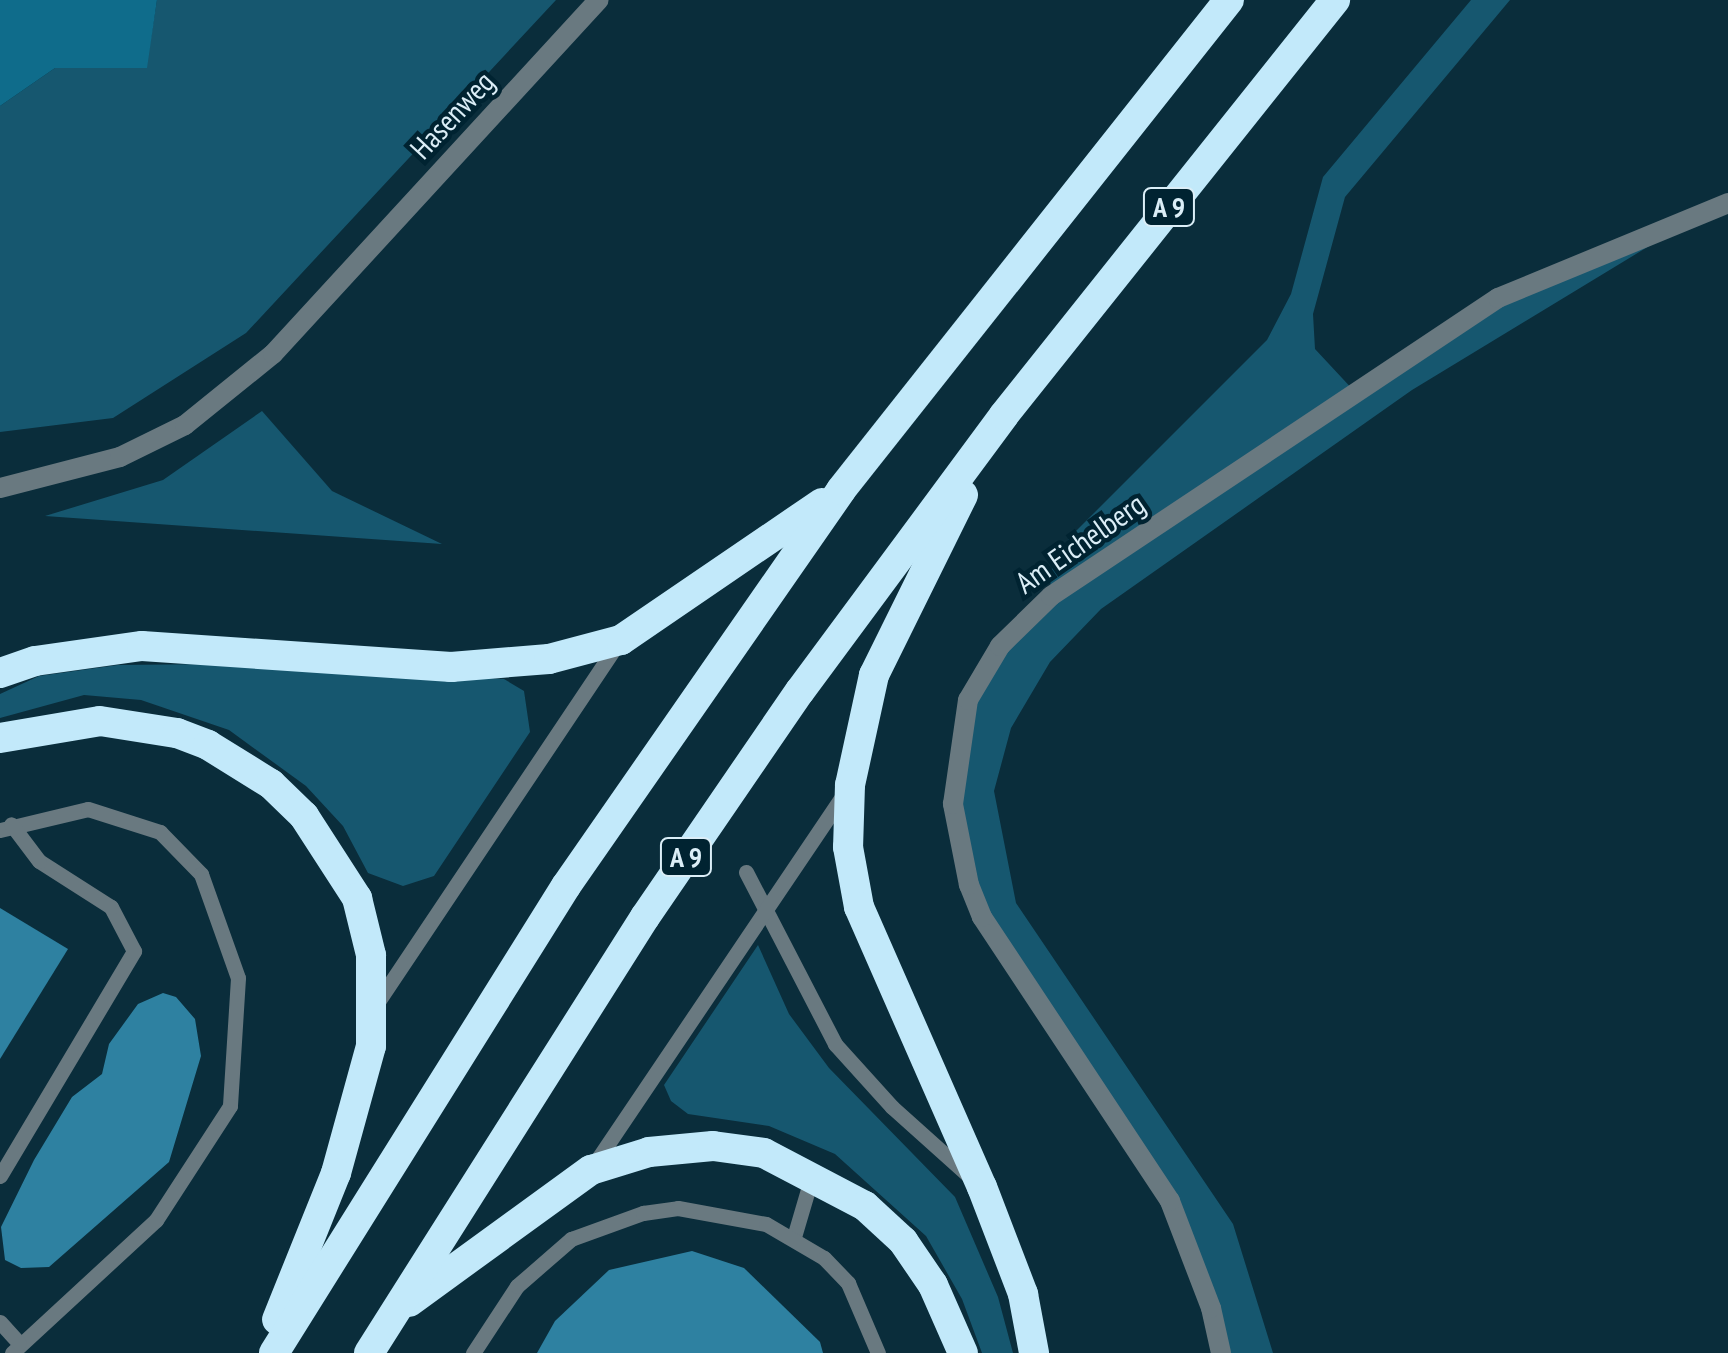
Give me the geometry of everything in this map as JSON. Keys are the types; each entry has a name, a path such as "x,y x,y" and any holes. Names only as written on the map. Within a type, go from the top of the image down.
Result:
{"highway":[{"path":"274,1353 566,886 841,490 1229,0"},
{"name":"A 9","path":"369,1353 645,917 800,691 1004,415 1334,0"},
{"path":"1004,415 874,675 850,785 848,847 859,907 982,1187 1023,1294 1034,1353"},
{"path":"0,673 36,661 142,646 451,667 549,659 620,640 841,490"},
{"path":"0,738 62,722 140,725 208,745 271,784 328,845 356,898 375,1007 362,1088 336,1173 264,1353"},
{"path":"392,1316 482,1243 591,1170 649,1152 714,1146 764,1152 813,1173 865,1206 903,1242 933,1285 963,1353"}],"street":[{"name":"Hasenweg","path":"0,488 120,457 185,425 273,354 599,0"},
{"name":"Am Eichelberg","path":"1220,1353 1212,1308 1170,1200 982,917 969,884 953,804 968,700 1000,646 1051,596 1498,298 1728,202"}],"lane":[{"path":"375,1007 620,640"},
{"path":"591,1170 850,785"},
{"path":"0,1322 15,1348 156,1220 230,1106 238,978 201,874 160,832 88,809 5,827"},
{"path":"0,1176 134,951 111,907 39,862 5,827"},
{"path":"746,872 835,1044 892,1107 982,1187"},
{"path":"794,1237 813,1173"},
{"path":"473,1353 517,1286 571,1239 643,1212 710,1210 794,1237 848,1283 878,1353"}],"shaded area":[{"path":"0,0 157,0 147,68 55,68 0,106"},
{"path":"157,0 556,0 246,333 113,418 0,432 0,106 55,68 146,68"},
{"path":"1471,0 1510,0 1345,197 1313,314 1315,349 1356,393 1498,298 1692,220 1412,390 1101,609 1050,662 1011,728 994,791 1016,903 1233,1224 1273,1353 1221,1353 1193,1254 1011,962 958,845 968,700 1051,596 1050,572 1070,537 1267,340 1291,294 1323,177"},
{"path":"262,411 332,491 442,544 45,516 163,480"},
{"path":"220,664 504,679 524,691 530,732 434,876 403,886 368,873 343,826 306,786 229,730 141,700 84,695 0,718 0,694 39,676 118,665"},
{"path":"0,908 68,949 0,1059"},
{"path":"758,945 789,1014 829,1068 955,1197 998,1297 1013,1353 982,1353 962,1299 926,1236 835,1154 769,1126 688,1114 671,1101 664,1085"},
{"path":"163,993 176,997 195,1019 201,1056 169,1162 49,1267 21,1268 5,1260 1,1227 34,1160 72,1097 102,1074 109,1044 138,1004"},
{"path":"692,1251 744,1268 820,1342 823,1353 537,1353 555,1321 609,1270"}]}
